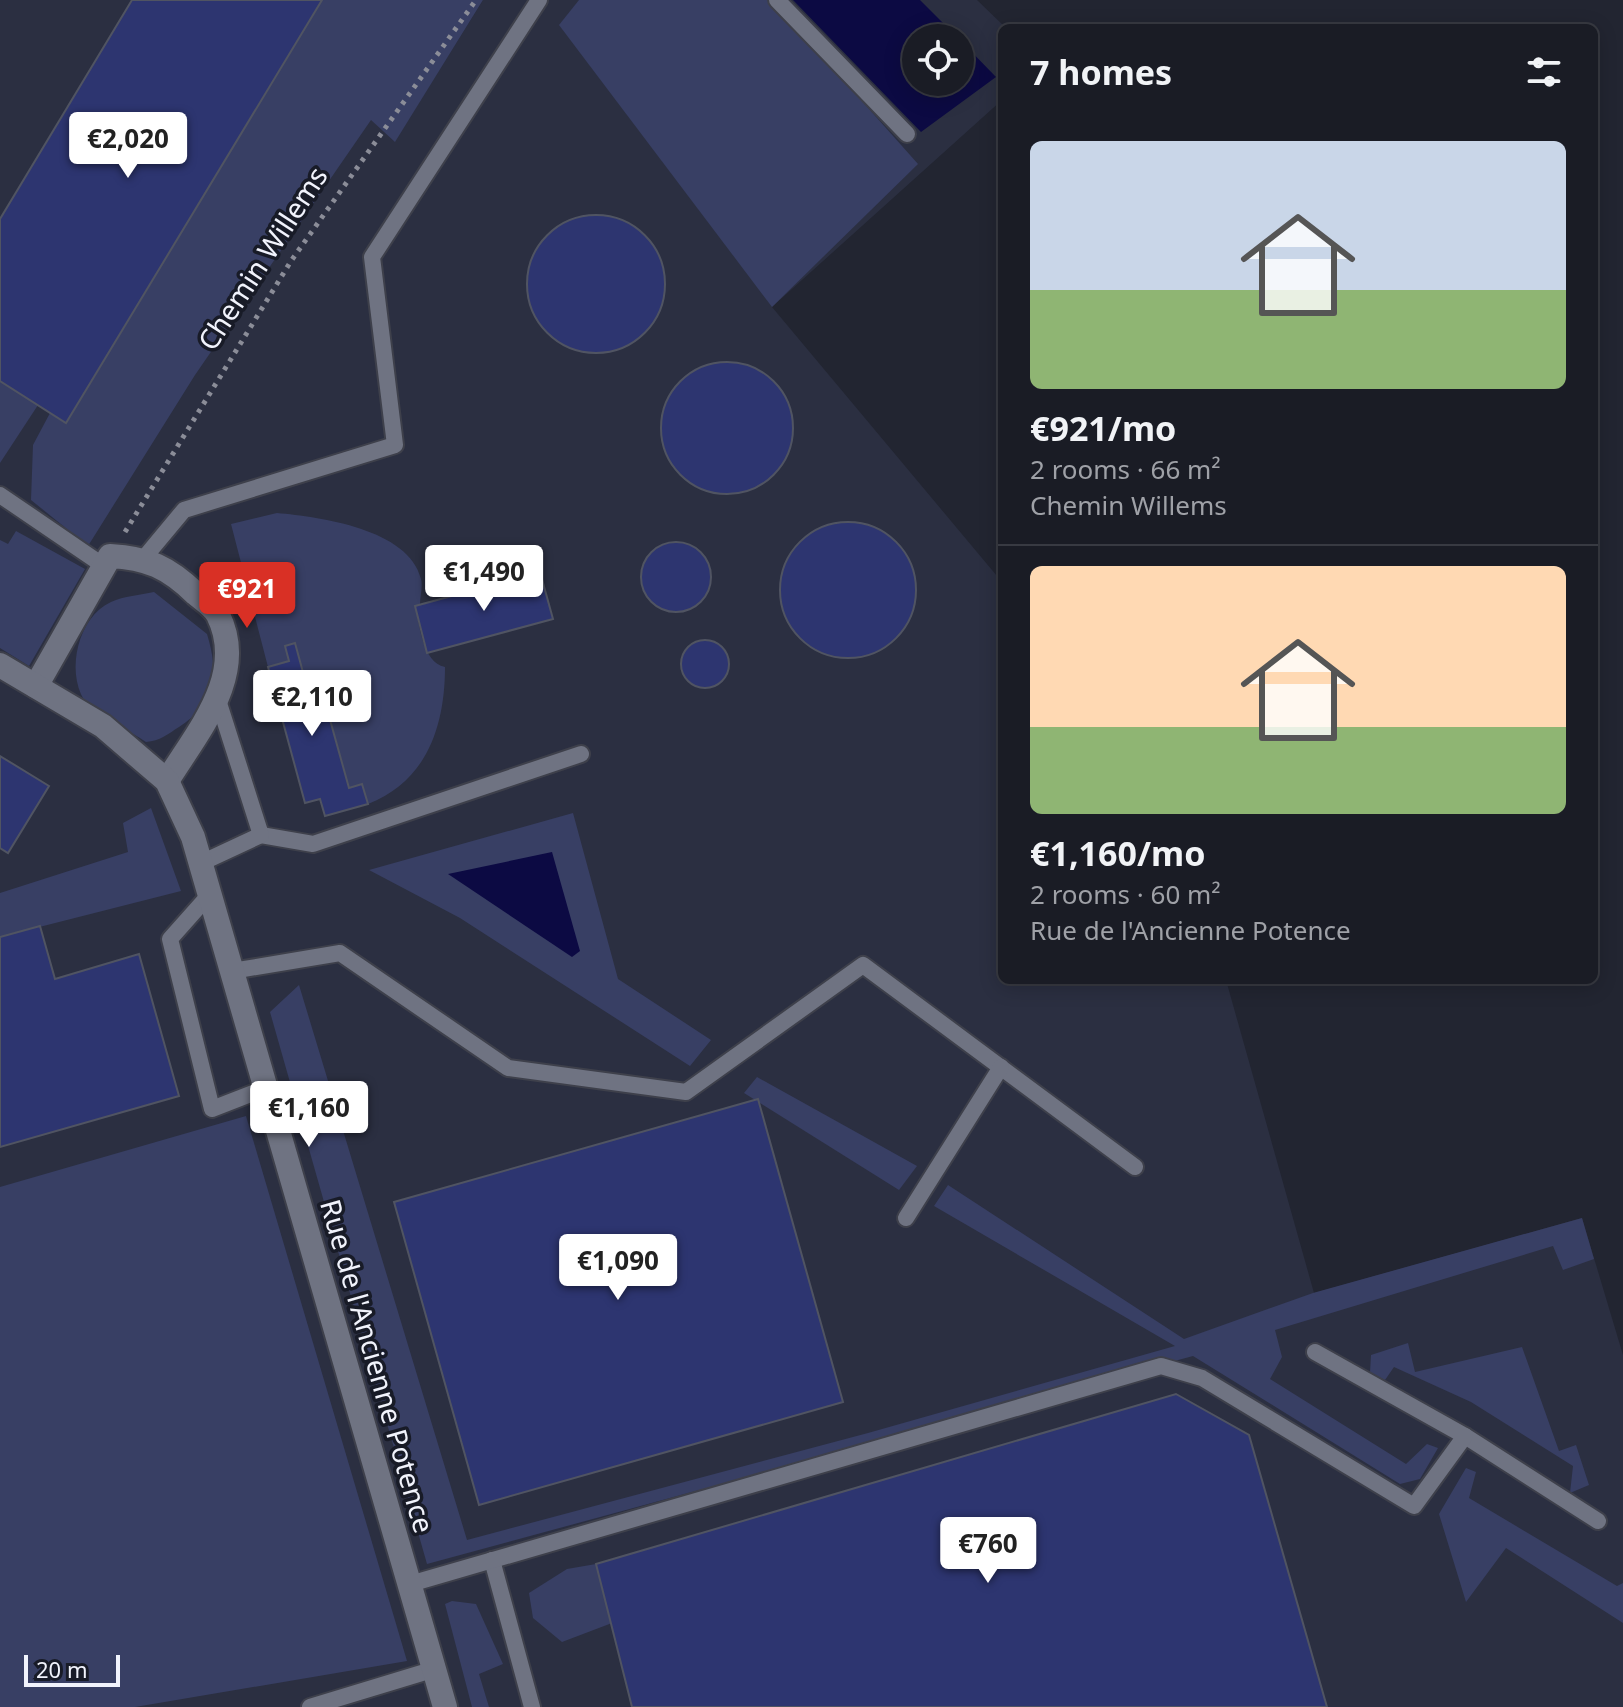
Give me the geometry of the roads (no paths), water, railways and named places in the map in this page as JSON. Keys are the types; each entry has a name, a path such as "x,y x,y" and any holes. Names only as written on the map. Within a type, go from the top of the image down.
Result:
{"street":[{"path":"36,686 107,561 144,558 180,579 217,613 229,658 217,697 167,781"},
{"name":"Rue de l'Ancienne Potence","path":"0,665 103,726 167,781 193,837 445,1707"}],"lane":[{"path":"144,558 184,510 395,445 372,257 539,0"},
{"path":"777,0 907,134"},
{"path":"0,495 107,561"},
{"path":"217,697 261,835"},
{"path":"201,863 261,835 313,844 581,754"},
{"path":"210,894 170,939 212,1109 266,1088"},
{"path":"232,971 340,953 508,1068 686,1092 863,965 1135,1167"},
{"path":"906,1218 1001,1067"},
{"path":"1315,1352 1465,1436 1598,1521"},
{"path":"410,1584 1161,1366 1202,1378 1414,1506 1465,1436"},
{"path":"492,1560 532,1707"},
{"path":"310,1707 435,1669"}]}
